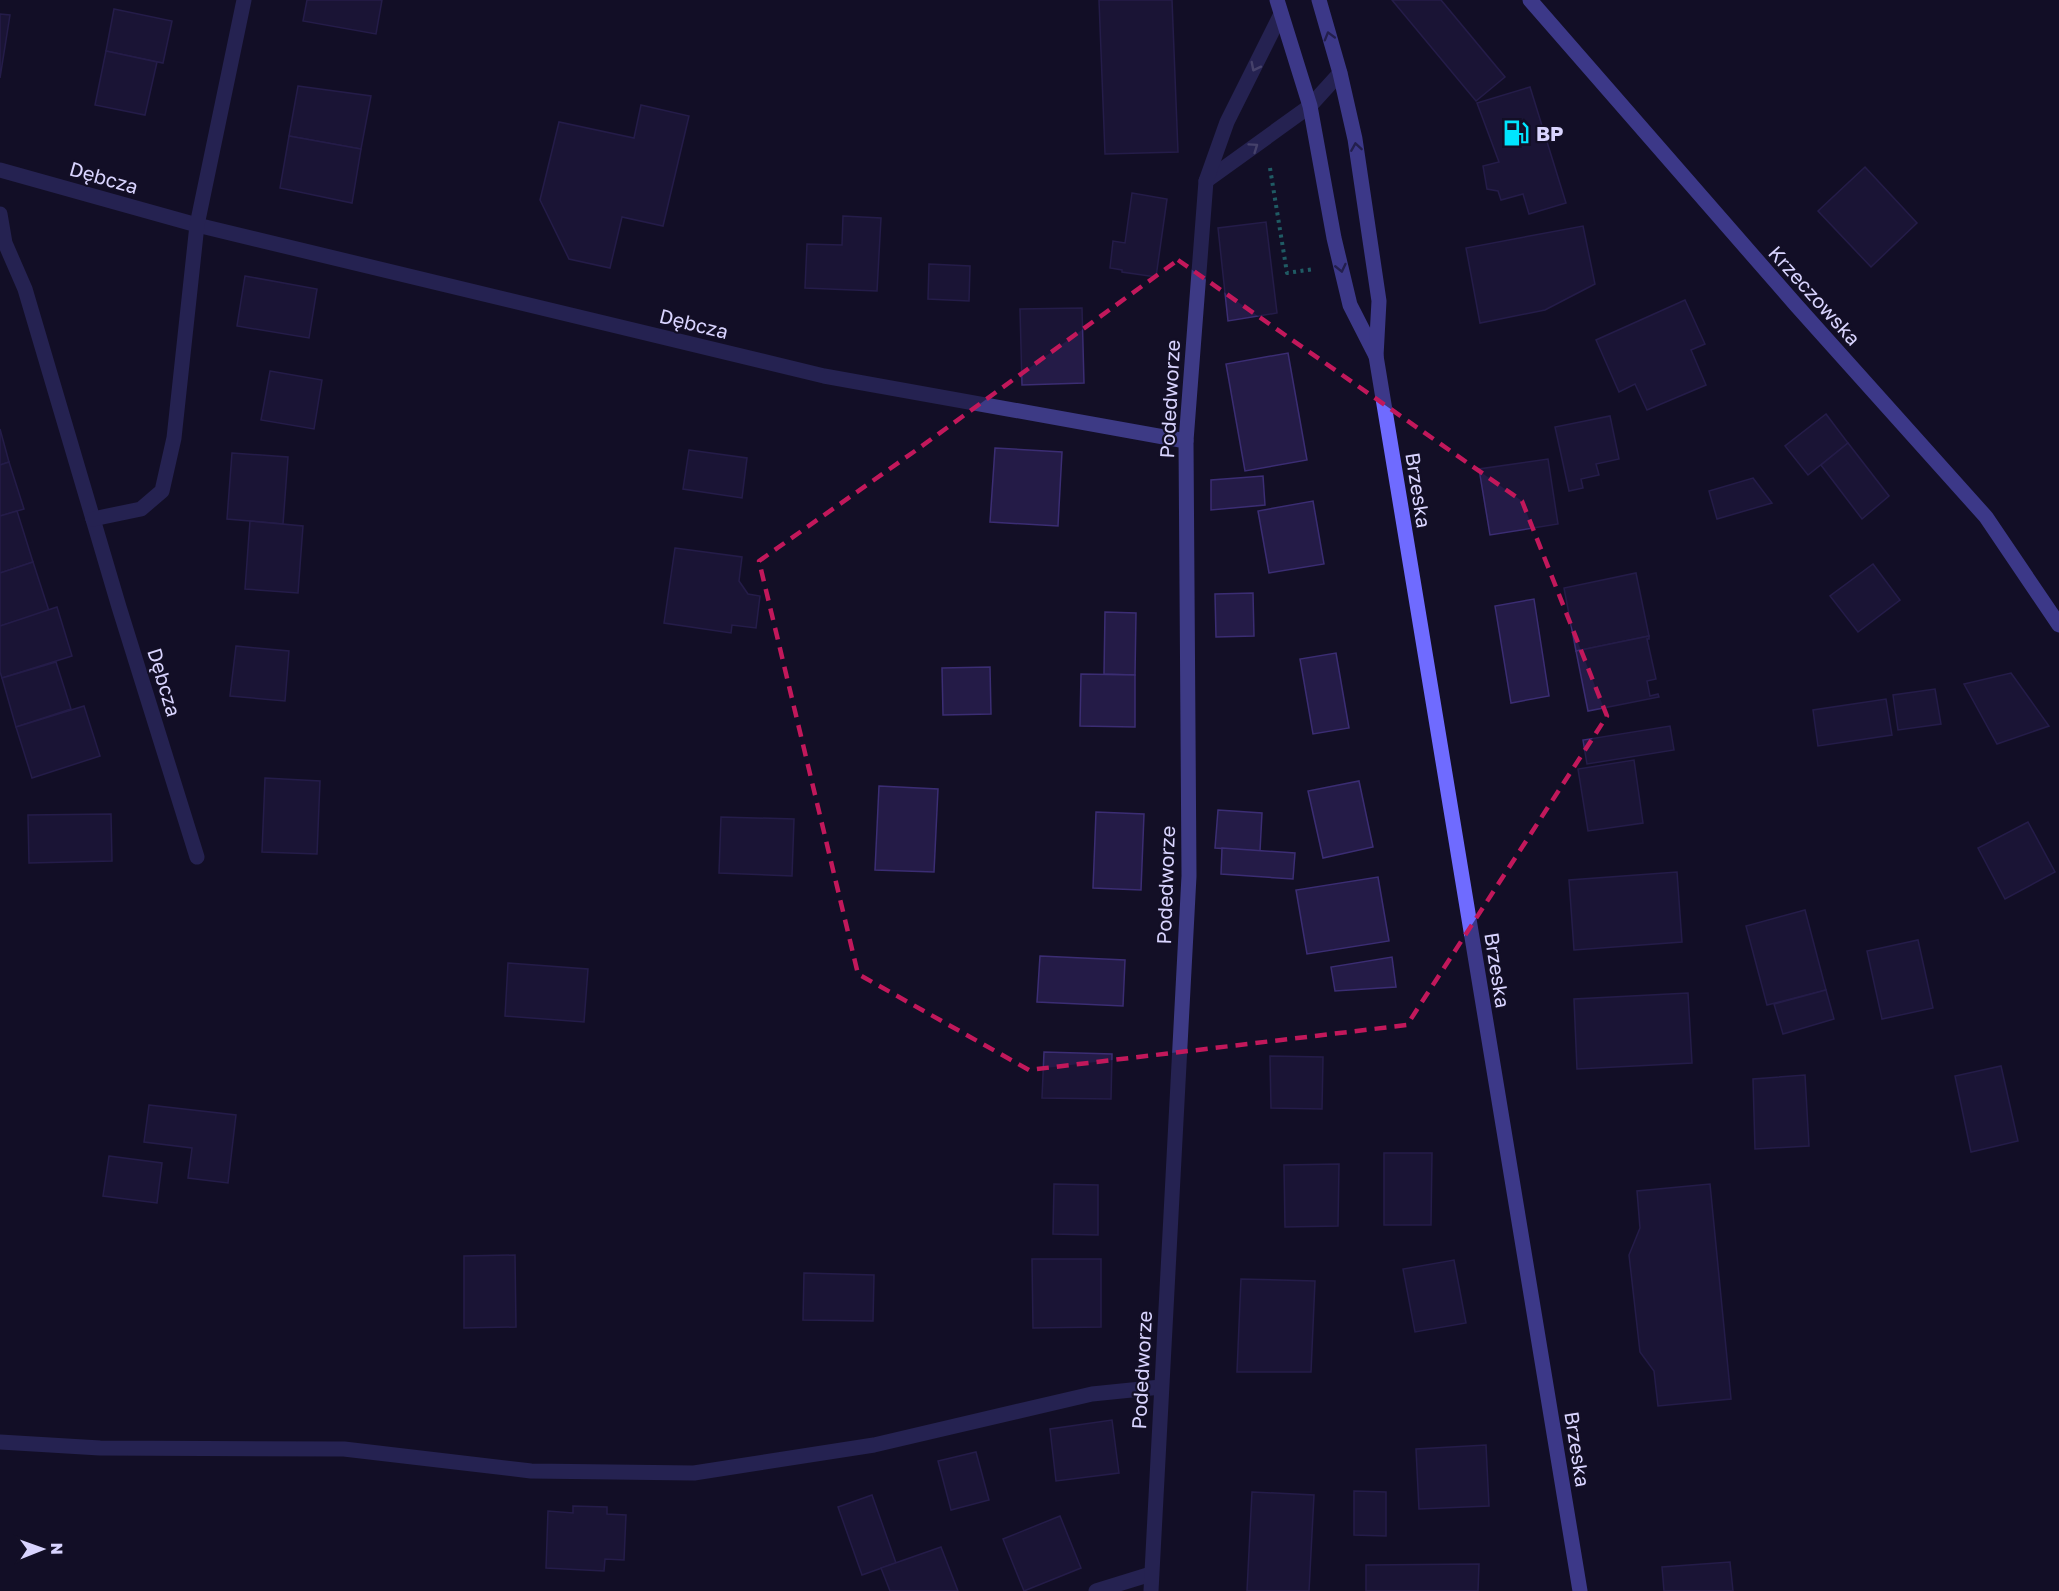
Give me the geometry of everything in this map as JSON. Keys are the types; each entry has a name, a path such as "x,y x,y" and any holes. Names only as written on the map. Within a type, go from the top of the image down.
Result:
{"main road":[{"name":"Brzeska","path":"1319,0 1340,73 1355,139 1379,301 1376,356 1580,1591"},
{"name":"Krzeczowska","path":"1530,0 1796,305 1986,517 2059,625"},
{"name":"Brzeska","path":"1279,7 1310,106 1334,238 1350,305 1376,356"}],"street":[{"path":"93,519 141,509 162,491 174,438 196,225 244,0"},
{"name":"Podedworze","path":"1151,1591 1189,876 1186,441 1206,181 1227,122 1279,7"},
{"path":"1206,181 1310,106 1340,73"},
{"name":"Dębcza","path":"0,170 196,225 824,376 1186,441"},
{"name":"Dębcza","path":"0,214 5,243 25,289 197,857"},
{"path":"0,1442 100,1449 344,1449 531,1471 694,1473 874,1445 1092,1394 1161,1387"},
{"path":"1096,1591 1151,1574"}],"path":[{"path":"1265,139 1287,273 1314,269"}],"highlighted area":[{"path":"1178,260 1522,501 1607,716 1407,1025 1029,1070 858,974 759,561"}],"building":[{"path":"307,0 382,0 376,34 303,21"},
{"path":"1099,0 1172,0 1178,152 1105,154"},
{"path":"1392,0 1441,0 1505,77 1476,101"},
{"path":"114,9 172,21 163,63 106,51"},
{"path":"0,14 10,15 0,78"},
{"path":"106,51 157,62 145,115 95,105"},
{"path":"298,86 371,96 361,149 289,136"},
{"name":"BP","path":"1530,87 1566,203 1529,214 1523,194 1501,200 1498,191 1487,189 1483,166 1499,162 1477,103"},
{"path":"641,105 689,116 663,226 622,217 610,268 569,259 540,200 559,122 634,138"},
{"path":"289,136 361,149 352,203 280,188"},
{"path":"1865,167 1917,223 1871,267 1818,211"},
{"path":"1132,193 1167,199 1156,277 1110,268 1113,241 1125,243"},
{"path":"843,216 881,218 877,291 805,288 807,244 842,245"},
{"path":"1266,222 1277,313 1228,321 1218,228"},
{"path":"1583,226 1595,284 1545,310 1480,323 1466,248"},
{"path":"929,264 970,266 969,301 928,299"},
{"path":"245,276 317,289 309,338 237,326"},
{"path":"1685,300 1705,344 1691,350 1706,385 1647,410 1635,384 1619,392 1596,340"},
{"path":"1082,308 1084,383 1022,385 1020,309"},
{"path":"1288,353 1307,460 1245,471 1226,364"},
{"path":"270,371 322,380 314,429 261,420"},
{"path":"1826,414 1848,443 1808,475 1785,446"},
{"path":"1610,416 1619,459 1596,464 1599,475 1581,479 1583,488 1569,491 1555,427"},
{"path":"0,429 9,462 0,465"},
{"path":"1848,443 1889,496 1862,519 1821,465"},
{"path":"995,448 1062,452 1058,526 990,522"},
{"path":"689,450 747,458 742,498 683,489"},
{"path":"232,453 288,457 283,524 227,519"},
{"path":"1548,459 1558,524 1490,535 1479,469"},
{"path":"9,462 24,509 0,516 0,465"},
{"path":"1263,476 1265,505 1211,510 1211,480"},
{"path":"1753,478 1772,503 1717,519 1709,491"},
{"path":"1313,501 1324,564 1269,573 1258,511"},
{"path":"17,511 33,562 0,573 0,516"},
{"path":"250,521 303,526 298,593 245,589"},
{"path":"675,548 742,557 739,581 748,594 760,596 756,628 732,625 731,633 664,623"},
{"path":"33,562 49,611 0,626 0,573"},
{"path":"1873,564 1900,600 1858,632 1830,596"},
{"path":"1636,573 1649,636 1576,651 1564,588"},
{"path":"1253,593 1254,636 1216,637 1215,594"},
{"path":"1534,599 1549,696 1511,703 1495,606"},
{"path":"57,607 72,656 2,678 0,626"},
{"path":"1105,612 1136,613 1135,675 1104,674"},
{"path":"1649,636 1647,639 1656,679 1647,681 1650,696 1658,694 1659,697 1588,711 1576,651"},
{"path":"236,646 289,651 285,701 230,696"},
{"path":"1336,653 1349,728 1313,734 1300,659"},
{"path":"56,662 71,709 16,727 2,678"},
{"path":"990,667 991,714 943,715 942,668"},
{"path":"2011,673 2049,726 1997,744 1964,684"},
{"path":"1081,674 1135,675 1135,727 1080,726"},
{"path":"1935,689 1941,724 1898,730 1893,695"},
{"path":"1886,699 1892,735 1818,746 1813,710"},
{"path":"84,706 100,756 32,778 16,727"},
{"path":"1670,726 1674,750 1587,764 1583,740"},
{"path":"1634,760 1643,823 1588,831 1578,769"},
{"path":"265,778 320,781 317,854 262,852"},
{"path":"1359,781 1373,847 1323,858 1308,791"},
{"path":"879,786 938,789 934,872 875,870"},
{"path":"1218,810 1262,813 1260,851 1215,848"},
{"path":"1096,812 1144,814 1141,890 1093,888"},
{"path":"111,814 112,861 29,863 28,815"},
{"path":"721,817 794,819 792,876 719,873"},
{"path":"2028,822 2055,872 2005,899 1978,848"},
{"path":"1222,848 1295,853 1293,879 1221,874"},
{"path":"1677,872 1682,942 1574,950 1569,880"},
{"path":"1378,877 1389,941 1307,954 1296,890"},
{"path":"1805,910 1826,990 1767,1005 1746,926"},
{"path":"1918,940 1933,1008 1882,1019 1867,951"},
{"path":"1040,956 1125,960 1123,1006 1037,1002"},
{"path":"1392,957 1396,987 1335,991 1331,967"},
{"path":"508,963 588,969 584,1022 505,1016"},
{"path":"1826,990 1834,1019 1783,1034 1774,1004"},
{"path":"1688,993 1692,1063 1577,1069 1574,999"},
{"path":"1044,1052 1112,1054 1111,1099 1042,1098"},
{"path":"1270,1056 1323,1057 1322,1109 1271,1108"},
{"path":"2001,1066 2018,1141 1971,1152 1955,1076"},
{"path":"1805,1075 1809,1146 1755,1149 1753,1079"},
{"path":"149,1105 236,1115 228,1183 188,1178 192,1148 144,1142"},
{"path":"1384,1153 1432,1153 1431,1225 1384,1225"},
{"path":"109,1156 162,1163 157,1203 103,1196"},
{"path":"1339,1164 1338,1226 1285,1227 1284,1165"},
{"path":"1054,1184 1098,1185 1098,1235 1053,1234"},
{"path":"1710,1184 1731,1399 1658,1406 1654,1371 1640,1352 1629,1255 1640,1228 1637,1191"},
{"path":"515,1255 516,1327 464,1328 464,1256"},
{"path":"1032,1259 1101,1259 1101,1327 1033,1328"},
{"path":"1454,1260 1466,1323 1415,1332 1403,1269"},
{"path":"804,1273 874,1275 873,1321 803,1320"},
{"path":"1241,1279 1315,1281 1311,1372 1237,1372"},
{"path":"1112,1420 1119,1473 1056,1481 1050,1429"},
{"path":"1486,1445 1489,1506 1419,1509 1416,1449"},
{"path":"976,1452 989,1500 951,1510 938,1461"},
{"path":"1354,1491 1386,1492 1386,1536 1354,1535"},
{"path":"1252,1492 1314,1495 1309,1591 1247,1591"},
{"path":"872,1495 896,1563 862,1575 838,1507"},
{"path":"573,1506 607,1507 607,1514 626,1515 624,1560 605,1559 604,1571 546,1568 548,1511 573,1513"},
{"path":"1060,1516 1081,1568 1024,1591 1003,1539"},
{"path":"941,1547 958,1591 890,1591 881,1568"},
{"path":"1730,1562 1733,1591 1664,1591 1662,1567"},
{"path":"1479,1564 1478,1591 1366,1591 1366,1565"}],"place":[{"name":"BP","path":"1516,133"}]}
